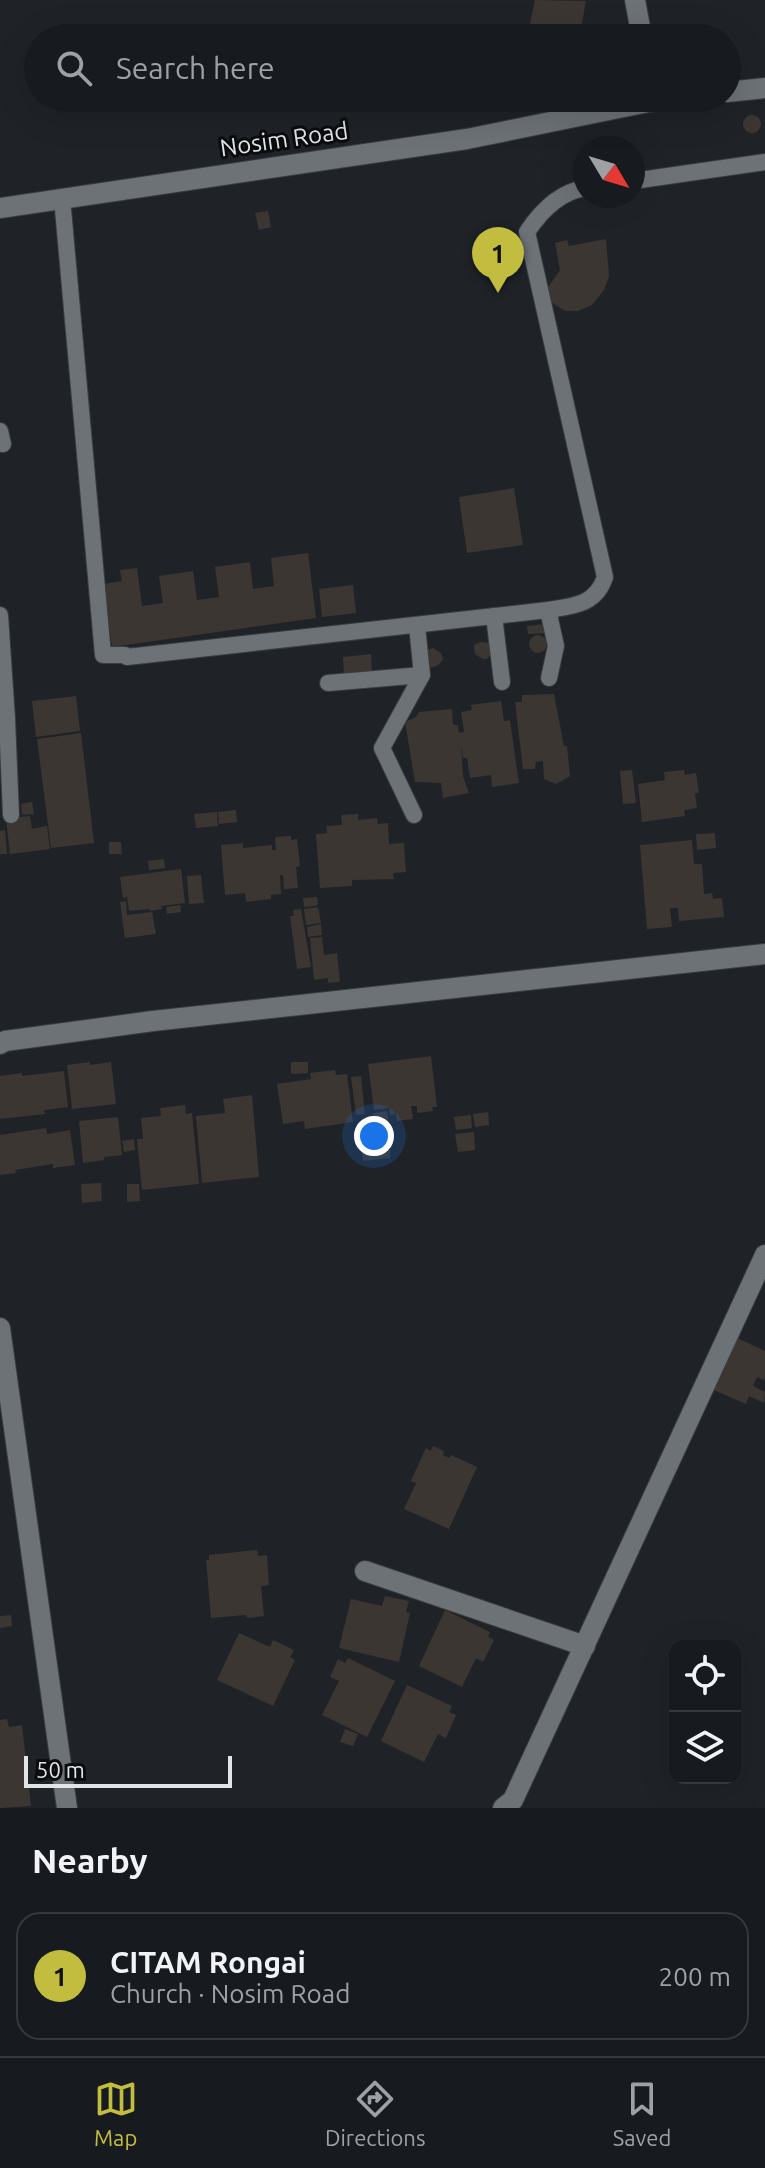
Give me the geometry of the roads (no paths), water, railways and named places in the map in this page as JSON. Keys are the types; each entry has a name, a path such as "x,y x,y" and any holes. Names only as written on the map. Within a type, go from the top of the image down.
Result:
{"street":[{"path":"635,0 639,24"},
{"path":"741,91 765,88"},
{"name":"Nosim Road","path":"0,208 467,139 595,112"},
{"path":"0,1044 153,1021 765,954"},
{"path":"503,1808 513,1800 761,1279 765,1255"},
{"path":"0,1328 67,1808"},
{"path":"365,1571 585,1646"}],"lane":[{"path":"645,179 765,162"},
{"path":"62,198 103,655 139,657 548,610 586,602 602,587 605,577 527,232 542,210 573,192"},
{"path":"548,610 556,646 549,678"},
{"path":"0,615 11,815"},
{"path":"494,616 502,682"},
{"path":"414,815 382,748 422,675 417,626"},
{"path":"328,683 422,675"}],"place":[{"name":"CITAM Rongai","path":"498,293"}]}
